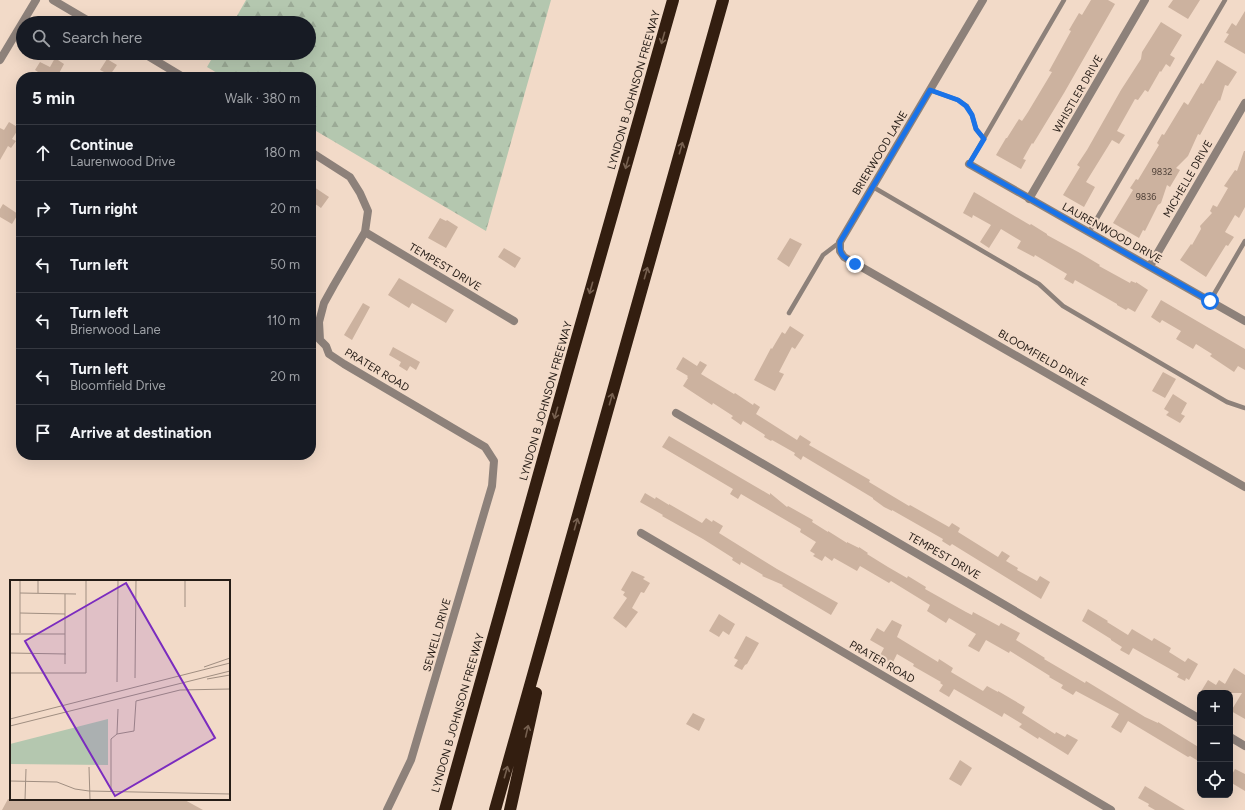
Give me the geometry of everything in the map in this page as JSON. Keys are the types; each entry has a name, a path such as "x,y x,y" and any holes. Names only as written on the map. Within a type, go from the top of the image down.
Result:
{"highway":[{"name":"LYNDON B JOHNSON FREEWAY","path":"445,810 673,0"},
{"path":"495,810 723,0"},
{"path":"510,810 565,561"},
{"path":"440,810 461,754"}],"street":[{"path":"26,16 36,0"},
{"path":"53,0 80,16"},
{"name":"BRIERWOOD LANE","path":"840,242 983,0"},
{"name":"WHISTLER DRIVE","path":"1029,198 1145,0"},
{"path":"0,60 16,33"},
{"path":"155,60 175,72"},
{"name":"MICHELLE DRIVE","path":"1150,266 1245,102"},
{"path":"316,155 350,177 360,193 368,211 365,232 324,304 319,322 320,340"},
{"name":"LAURENWOOD DRIVE","path":"969,164 1245,321"},
{"name":"TEMPEST DRIVE","path":"365,232 514,321"},
{"name":"BLOOMFIELD DRIVE","path":"840,242 840,250 844,257 1245,487"},
{"name":"PRATER ROAD","path":"320,340 326,346 329,354 344,364 485,447 494,461"},
{"name":"TEMPEST DRIVE","path":"676,413 1197,717"},
{"name":"SEWELL DRIVE","path":"386,810 411,760 426,714 492,486 494,461"},
{"name":"PRATER ROAD","path":"641,533 1111,810"},
{"path":"1233,739 1245,746"}],"lane":[{"path":"969,164 1064,0"},
{"path":"1089,232 1225,0"},
{"path":"930,90 958,100 966,106 972,115 976,129 984,139"},
{"path":"872,187 1039,284 1063,306 1227,402 1245,408"},
{"path":"1210,301 1245,241"},
{"name":"BRIERWOOD LANE","path":"789,313 823,255 840,242"},
{"path":"316,339 320,340"}],"green space":[{"path":"246,0 551,0 486,231 316,131 316,72 216,72 207,67 211,60 316,60 316,16 237,16"}],"building":[{"path":"1091,0 1108,0 1115,4 1064,93 1033,144 1032,143 1023,159 1026,160 1021,169 996,155 1019,119 1022,121 1028,112 1052,72 1049,71 1071,31 1069,30 1079,13 1082,15"},
{"path":"1173,0 1200,0 1188,19 1168,7"},
{"path":"1245,11 1245,54 1224,42 1229,34 1226,33 1232,23 1236,26"},
{"path":"1161,22 1182,35 1170,55 1175,58 1170,67 1166,64 1161,72 1160,71 1148,92 1145,90 1138,100 1135,99 1117,131 1125,135 1119,144 1112,140 1086,182 1095,187 1084,207 1063,195 1080,167 1077,165 1141,59 1142,52"},
{"path":"54,60 58,60 64,64 60,72 38,72 35,70 40,62 50,67"},
{"path":"106,60 117,65 112,72 104,72 100,70"},
{"path":"1217,60 1237,72 1228,86 1225,85 1220,101 1219,100 1200,135 1198,134 1188,156 1176,168 1180,170 1170,187 1167,185 1161,203 1158,205 1145,231 1143,230 1139,238 1113,223 1133,190 1130,188 1136,179 1138,180 1159,145 1157,143 1162,134 1164,135 1184,102 1188,105 1201,83 1203,84"},
{"path":"9,122 16,126 16,133 12,139 16,141 11,148 8,146 0,160 0,128 4,130"},
{"path":"1244,151 1245,207 1239,218 1235,215 1225,232 1234,237 1228,246 1226,245 1206,277 1180,260 1191,244 1192,245 1201,229 1200,226 1212,213 1210,211 1213,205 1217,207 1228,188 1224,186 1235,170 1237,171"},
{"path":"316,188 329,197 321,208 316,204"},
{"path":"974,192 1080,253 1100,265 1099,266 1130,283 1131,281 1136,282 1148,290 1135,312 1128,308 1126,310 1075,280 1073,284 1064,279 1067,274 1035,255 1034,257 1017,248 1021,241 1001,229 989,248 980,242 991,225 973,215 972,218 963,213"},
{"path":"3,204 16,213 16,217 12,224 0,217 0,209"},
{"path":"440,218 446,221 447,220 458,227 446,248 428,238"},
{"path":"790,238 802,244 789,267 777,259"},
{"path":"504,248 521,258 515,268 498,257"},
{"path":"399,278 454,310 446,323 412,303 409,308 388,295"},
{"path":"1161,300 1245,349 1245,370 1238,366 1234,372 1210,356 1212,354 1196,344 1193,349 1176,339 1181,331 1162,320 1160,323 1151,317"},
{"path":"363,303 370,307 352,340 344,335"},
{"path":"790,326 804,335 795,349 792,347 779,372 784,374 775,391 754,380 771,348 772,349 782,332 785,334"},
{"path":"393,347 420,362 416,370 410,366 407,371 399,366 401,362 389,355"},
{"path":"683,357 697,366 700,361 707,365 701,374 753,405 754,403 760,407 756,414 797,440 800,435 811,442 809,445 870,480 869,482 909,506 910,505 949,527 952,523 960,528 958,532 998,557 1002,551 1010,556 1006,561 1018,568 1017,570 1037,581 1040,576 1050,582 1041,599 952,544 950,546 942,541 943,539 884,507 873,498 803,456 801,460 794,455 795,453 764,437 765,435 743,421 741,425 731,418 733,416 713,403 712,405 683,386 688,376 676,369"},
{"path":"1163,372 1176,379 1165,398 1152,391"},
{"path":"1173,394 1187,403 1181,414 1185,416 1180,423 1166,415 1169,412 1164,409"},
{"path":"669,436 770,495 770,493 787,507 788,506 813,520 812,522 847,543 859,547 868,553 867,554 907,578 908,576 926,587 925,589 972,615 973,612 999,626 1001,623 1020,633 1016,640 1045,658 1044,659 1085,683 1086,681 1145,717 1158,722 1197,746 1197,760 1190,756 1188,757 1128,721 1121,733 1111,727 1119,714 1076,691 1073,695 1061,688 1063,685 1010,651 1009,653 986,640 979,652 968,646 976,634 949,618 946,623 927,611 930,605 891,581 889,583 860,566 857,571 834,558 832,561 825,556 822,561 813,556 815,554 810,551 816,542 800,532 801,529 741,494 738,499 730,494 733,489 662,447"},
{"path":"645,493 655,499 656,497 702,523 706,518 723,526 719,533 777,569 838,603 831,615 782,586 783,585 762,576 763,575 741,562 740,565 732,560 733,558 703,539 640,502"},
{"path":"632,571 645,577 643,579 650,583 644,593 641,592 632,608 638,612 626,628 613,618 627,598 623,595 625,592 621,590"},
{"path":"1088,609 1128,635 1132,629 1152,641 1154,638 1171,648 1169,652 1185,662 1188,658 1198,664 1189,680 1186,678 1185,681 1177,677 1179,674 1133,648 1129,655 1120,650 1122,647 1082,621"},
{"path":"719,614 735,624 729,635 723,631 719,637 709,631"},
{"path":"892,620 902,625 897,637 938,662 939,659 953,668 951,672 983,691 987,686 1025,707 1022,713 1055,734 1056,732 1065,737 1067,734 1078,740 1068,755 1039,737 1038,739 1019,727 1022,724 1004,713 1002,717 954,689 949,697 939,691 943,685 940,683 941,682 913,666 914,664 897,654 892,664 879,657 884,648 870,640 877,628 884,632"},
{"path":"746,636 759,643 742,670 734,666 738,660 734,658"},
{"path":"1234,668 1245,675 1245,719 1233,712 1233,708 1242,693 1233,693 1233,690 1202,690 1208,680 1216,685 1219,680 1225,684"},
{"path":"693,713 705,719 699,731 686,724"},
{"path":"960,760 972,768 961,786 949,779"},
{"path":"1235,769 1245,774 1245,791 1233,784 1233,773"},
{"path":"1145,786 1185,810 1155,810 1148,806 1149,804 1138,798"},
{"path":"8,799 10,799 185,800 203,810 2,810"}],"route":[{"path":"855,264 844,257 840,250 840,242 930,90 958,100 966,106 972,115 976,129 984,139 969,164 1210,301"}]}
